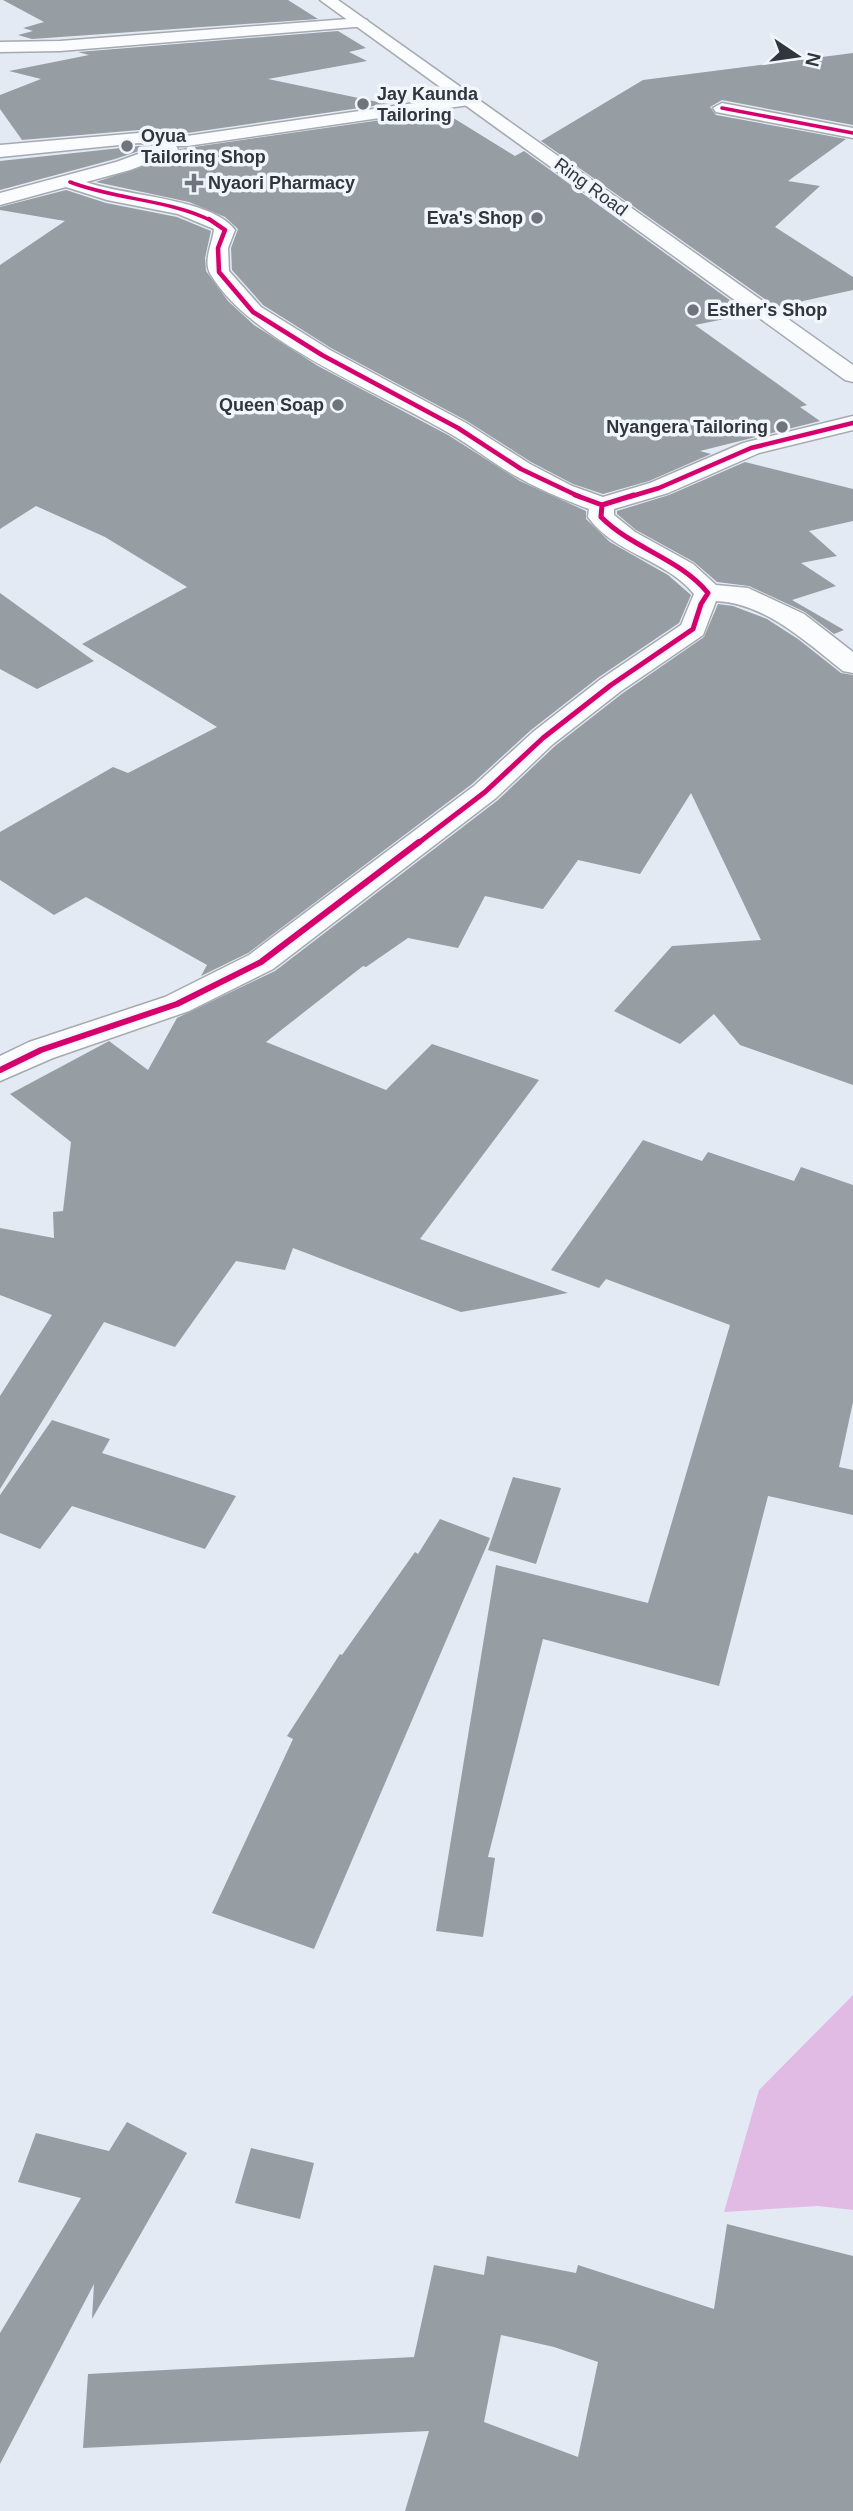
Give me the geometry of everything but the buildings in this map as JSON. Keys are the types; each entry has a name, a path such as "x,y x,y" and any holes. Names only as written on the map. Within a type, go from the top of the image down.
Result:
{"street":[{"name":"Ring Road","path":"328,0 853,375"},
{"path":"0,47 60,46 362,23"},
{"path":"0,151 139,138 187,141 470,100"},
{"path":"722,107 853,133"},
{"path":"0,199 123,166 187,141"},
{"path":"70,182 88,190 185,209 221,225 225,230 218,248 219,272 253,312 322,355 458,428 521,469 563,491 601,505 659,488 751,448 853,423"},
{"path":"601,505 601,517 612,530 677,563 701,582 708,593"},
{"path":"708,593 738,594 794,620 853,665"},
{"path":"0,1070 41,1050 177,1004 261,962 485,792 543,738 611,685 693,629 701,604 708,593"}],"shaded area":[{"path":"853,1995 853,2210 818,2206 724,2212 759,2090"}],"cycle path":[{"path":"722,108 853,133"},
{"path":"70,182 107,194 184,210 221,225 225,230 218,248 219,272 253,312 322,355 458,428 521,469 563,491 602,505"},
{"path":"0,1070 41,1050 177,1004 261,962 485,792 543,738 611,685 693,629 701,604 708,593 684,569 626,538 613,528 601,517 602,505 659,488 751,448 853,423"}],"place":[{"name":"Jay Kaunda Tailoring","path":"363,104"},
{"name":"Oyua Tailoring Shop","path":"127,146"},
{"name":"Nyaori Pharmacy","path":"194,183"},
{"name":"Eva's Shop","path":"537,218"},
{"name":"Esther's Shop","path":"693,310"},
{"name":"Queen Soap","path":"338,405"},
{"name":"Nyangera Tailoring","path":"782,427"}]}
